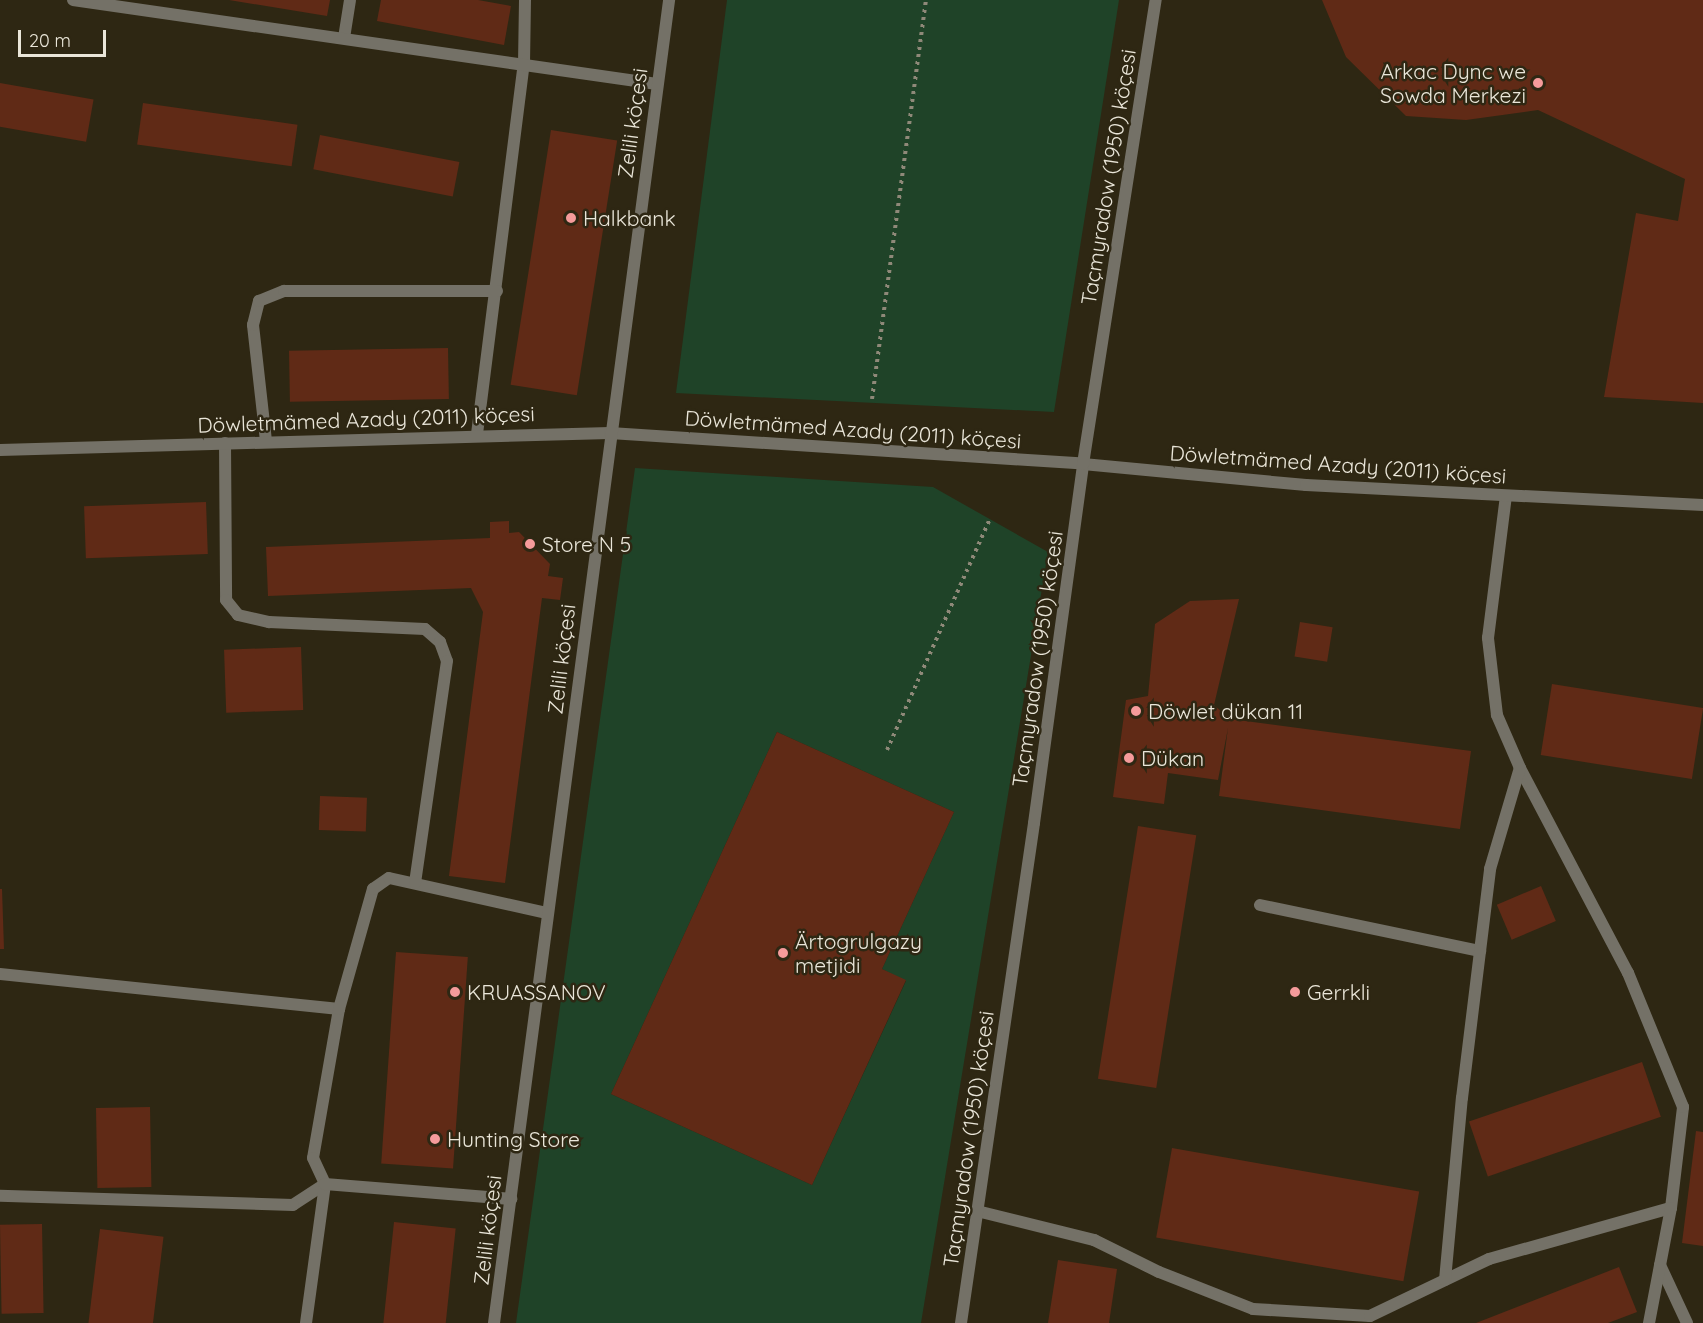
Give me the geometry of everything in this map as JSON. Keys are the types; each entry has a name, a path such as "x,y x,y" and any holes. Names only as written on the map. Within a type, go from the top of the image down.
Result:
{"street":[{"path":"73,0 657,84"},
{"path":"344,38 350,0"},
{"path":"477,434 497,291 524,64 525,0"},
{"name":"Zelili köçesi","path":"495,1323 610,433 669,0"},
{"name":"Taçmyradow (1950) köçesi","path":"961,1323 1083,464 1156,0"},
{"path":"266,441 253,325 259,301 284,291 497,291"},
{"name":"Döwletmämed Azady (2011) köçesi","path":"0,450 477,434 610,433 1083,464 1306,485 1703,505"},
{"path":"225,443 226,600 238,615 269,622 425,629 440,642 447,661 415,884"},
{"path":"1506,496 1488,638 1497,715 1520,768 1628,973 1683,1107 1671,1208 1649,1323"},
{"path":"1445,1280 1462,1098 1491,869 1520,768"},
{"path":"306,1323 325,1184 313,1158 339,1009 373,889 389,878 547,913"},
{"path":"1260,905 1480,951"},
{"path":"0,974 339,1009"},
{"path":"0,1196 293,1204 325,1184 511,1199"},
{"path":"977,1211 1094,1240 1159,1272 1254,1309 1370,1320 1489,1259 1671,1208"},
{"path":"1660,1265 1687,1323"}],"path":[{"path":"873,399 926,0"},
{"path":"886,750 990,519"}],"green space":[{"path":"727,0 1119,0 1054,412 676,393"},
{"path":"635,468 933,487 1048,552 921,1323 516,1323","holes":["777,732 954,812 882,969 906,981 812,1185 611,1094"]}],"building":[{"path":"229,0 330,0 327,16"},
{"path":"381,0 478,0 511,6 504,45 377,21"},
{"name":"Arkac Dync we Sowda Merkezi","path":"1322,0 1703,0 1703,403 1604,397 1636,213 1678,221 1685,179 1538,110 1466,120 1406,116 1346,57"},
{"path":"0,83 94,99 86,142 0,127"},
{"path":"143,103 297,125 292,166 137,145"},
{"name":"Halkbank","path":"551,130 617,140 577,395 511,385"},
{"path":"320,135 459,162 453,196 313,169"},
{"path":"448,348 449,399 290,402 289,351"},
{"path":"206,502 208,554 86,558 84,506"},
{"path":"509,521 509,533 519,532 550,564 548,576 563,578 560,600 542,598 505,883 449,876 483,612 471,588 268,596 266,547 490,538 490,522"},
{"path":"1239,599 1214,705 1230,719 1471,751 1460,829 1219,796 1228,728 1218,780 1168,773 1164,804 1113,797 1126,700 1148,696 1155,624 1190,601"},
{"path":"1300,622 1333,627 1327,662 1295,657"},
{"path":"301,647 303,710 226,713 224,650"},
{"path":"1552,684 1703,708 1692,779 1541,755"},
{"name":"Ärtogrulgazy metjidi","path":"777,732 954,812 882,969 906,980 812,1185 611,1094"},
{"path":"320,796 367,798 366,832 319,830"},
{"path":"1138,826 1196,835 1156,1088 1098,1079"},
{"path":"1541,886 1556,921 1512,940 1497,905"},
{"path":"0,889 2,889 4,949 0,949"},
{"path":"396,952 468,957 453,1169 381,1163"},
{"path":"1642,1062 1661,1117 1488,1176 1469,1122"},
{"path":"150,1107 151,1187 97,1188 96,1108"},
{"path":"1696,1131 1703,1132 1703,1246 1682,1243"},
{"path":"1172,1148 1419,1192 1403,1281 1156,1238"},
{"path":"394,1222 456,1228 446,1323 383,1323"},
{"path":"42,1224 44,1313 2,1314 0,1225"},
{"path":"100,1229 164,1237 153,1323 88,1323"},
{"path":"1058,1260 1117,1269 1109,1323 1048,1323"},
{"path":"1619,1267 1637,1312 1608,1323 1476,1323"}],"place":[{"name":"Arkac Dync we Sowda Merkezi","path":"1538,83"},
{"name":"Halkbank","path":"571,218"},
{"name":"Store N 5","path":"530,544"},
{"name":"Döwlet dükan 11","path":"1136,711"},
{"name":"Dükan","path":"1129,758"},
{"name":"Ärtogrulgazy metjidi","path":"783,953"},
{"name":"KRUASSANOV","path":"455,992"},
{"name":"Gerrkli","path":"1295,992"},
{"name":"Hunting Store","path":"435,1139"}]}
